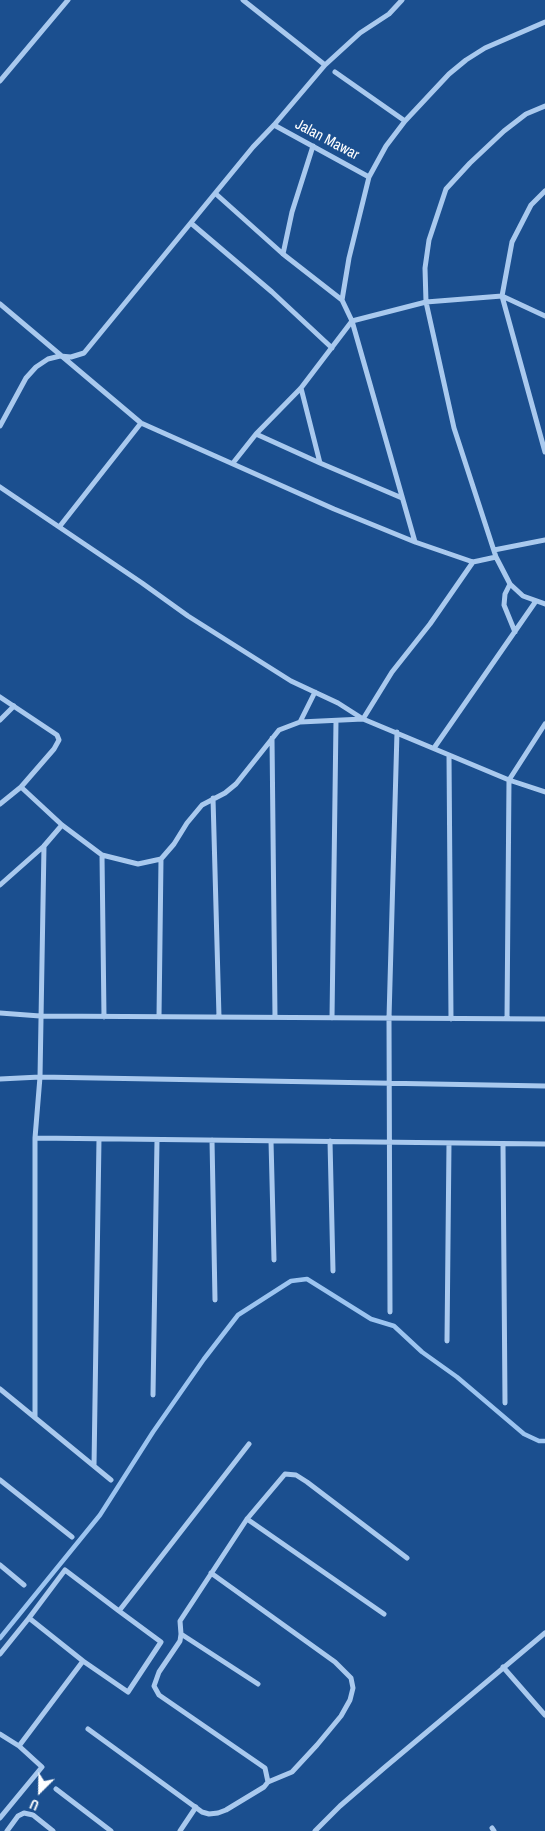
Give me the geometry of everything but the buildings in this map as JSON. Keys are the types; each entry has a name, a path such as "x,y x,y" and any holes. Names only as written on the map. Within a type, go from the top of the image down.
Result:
{"street":[{"path":"0,81 68,0"},
{"path":"243,0 325,65"},
{"path":"0,426 26,378 36,367 48,359 60,356 71,357 84,353 253,148 325,65 360,34 389,14 402,0"},
{"path":"342,300 348,258 369,177 386,146 405,121 448,74 466,60 493,45 545,22"},
{"path":"335,72 405,121"},
{"path":"545,106 526,114 504,131 446,189 429,240 425,268 426,302 454,428 496,557 510,584 523,596 545,604"},
{"name":"Jalan Mawar","path":"274,125 369,177"},
{"path":"283,254 292,212 312,146"},
{"path":"545,191 531,205 512,242 502,296 545,452"},
{"path":"216,194 283,254 342,300 352,320 415,542"},
{"path":"192,224 272,292 332,348"},
{"path":"233,463 256,434 302,388 352,320 426,302 502,296 545,316"},
{"path":"0,304 141,423 334,509 415,542 473,562 496,557"},
{"path":"302,388 320,463"},
{"path":"60,526 141,423"},
{"path":"256,434 402,498"},
{"path":"0,487 60,526 188,616 291,681 338,703 363,719 509,780 545,792"},
{"path":"494,550 545,540"},
{"path":"363,719 392,672 430,624 473,562"},
{"path":"510,584 505,594 504,606 515,632"},
{"path":"434,748 536,601"},
{"path":"300,722 315,692"},
{"path":"0,697 57,736 58,740 54,749 21,788 0,804"},
{"path":"0,720 14,706"},
{"path":"21,788 62,825 102,855 138,864 160,859 174,844 195,812 202,805 236,784 280,730 300,722 336,722 363,719"},
{"path":"332,1018 336,722"},
{"path":"507,1019 509,780 545,724"},
{"path":"390,1312 389,1018 396,732"},
{"path":"272,738 275,1017"},
{"path":"449,755 451,1018"},
{"path":"213,798 218,1017"},
{"path":"0,885 44,846 62,825"},
{"path":"35,1417 35,1138 40,1077 44,846"},
{"path":"102,855 104,1017"},
{"path":"159,1017 160,859"},
{"path":"0,1013 104,1017 545,1019"},
{"path":"0,1079 40,1077 545,1086"},
{"path":"35,1138 545,1144"},
{"path":"94,1466 99,1139"},
{"path":"153,1395 157,1140"},
{"path":"212,1140 214,1300"},
{"path":"271,1141 274,1260"},
{"path":"330,1142 333,1271"},
{"path":"447,1342 449,1143"},
{"path":"504,1144 505,1403"},
{"path":"0,1389 110,1480"},
{"path":"119,1611 249,1444"},
{"path":"268,1782 265,1768 158,1695 154,1686 159,1672 180,1642 180,1621 183,1614 247,1519 285,1474 296,1475 307,1482 407,1558"},
{"path":"0,1480 72,1537"},
{"path":"247,1519 384,1614"},
{"path":"0,1565 24,1585"},
{"path":"0,1654 65,1570 161,1642 128,1692 83,1661 29,1618"},
{"path":"88,1729 202,1812 209,1814 226,1810 264,1787 268,1782 292,1772 341,1716 350,1700 353,1688 351,1678 335,1662 211,1574"},
{"path":"314,1831 348,1799 545,1633"},
{"path":"181,1634 258,1684"},
{"path":"19,1746 83,1661"},
{"path":"503,1667 545,1715"},
{"path":"0,1734 19,1746 42,1767 0,1818"},
{"path":"56,1789 111,1831"},
{"path":"180,1831 196,1807"},
{"path":"7,1831 18,1816 24,1813 33,1816 53,1831"}],"waterway":[{"path":"0,1638 100,1515 153,1432 204,1359 238,1315 291,1281 307,1279 371,1319 394,1326 422,1352 457,1377 524,1434 539,1441 545,1441"}]}
